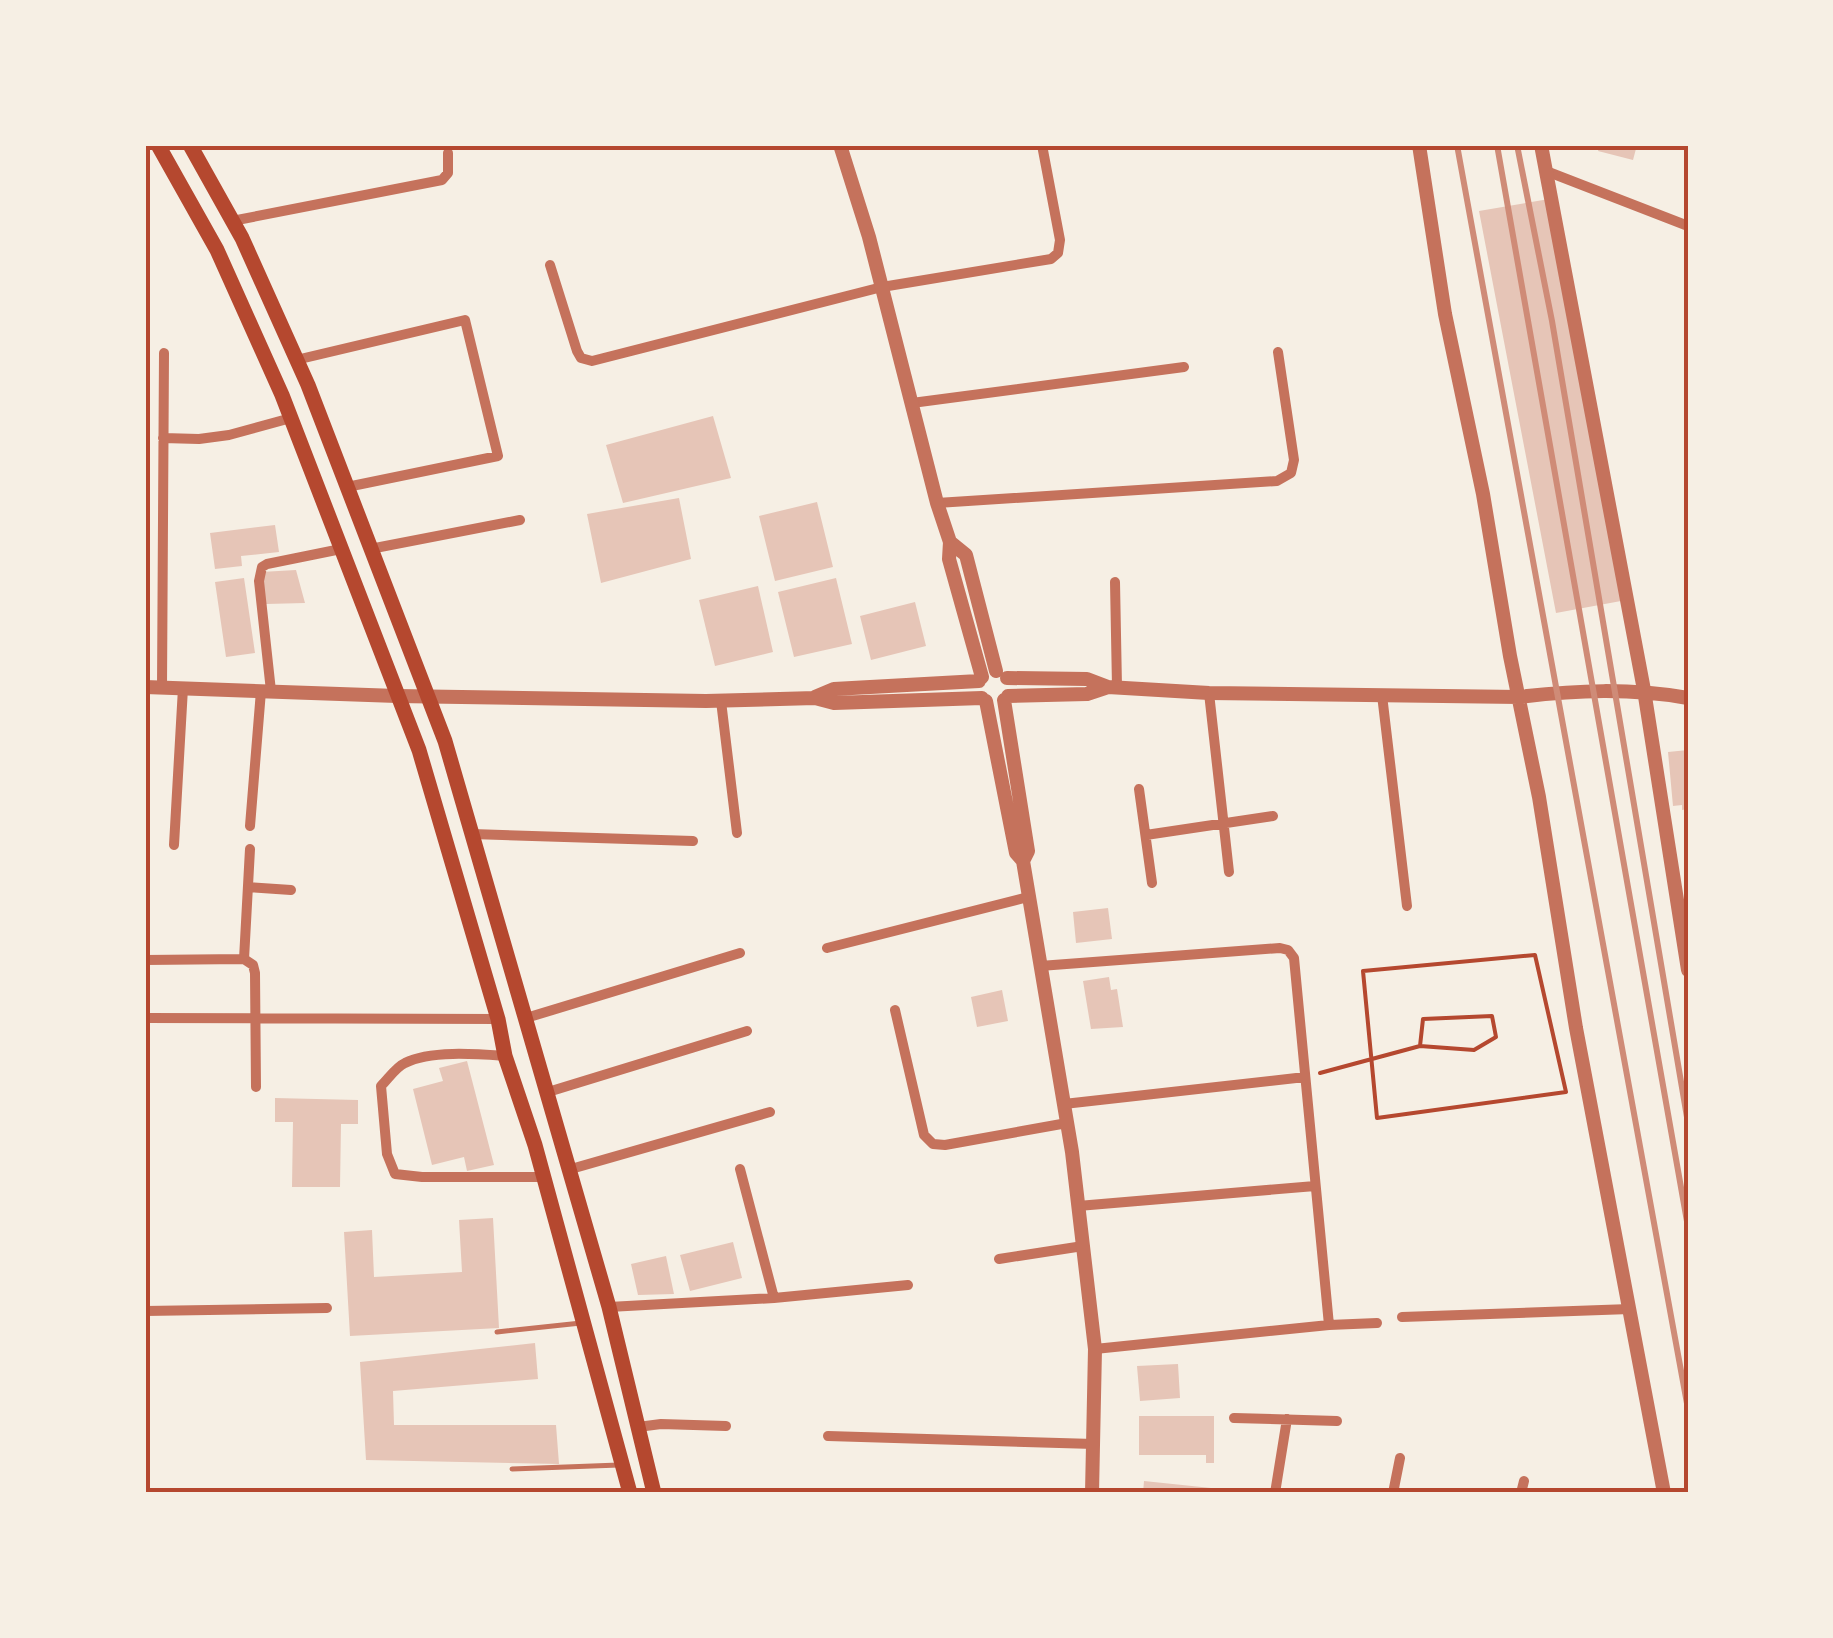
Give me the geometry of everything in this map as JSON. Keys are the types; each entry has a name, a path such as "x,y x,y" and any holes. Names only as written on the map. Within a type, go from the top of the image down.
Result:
{"main road":[{"path":"158,145 217,250 291,418 419,750 498,1019 505,1056 544,1177 630,1493"},
{"path":"190,145 232,221 296,360 445,741 571,1169 654,1493"}],"street":[{"path":"840,145 882,287 938,503 950,542 966,555 991,677"},
{"path":"550,265 577,351 581,358 592,360 882,287 1051,259 1058,253 1060,240 1042,145"},
{"path":"1419,145 1445,314 1483,494 1539,797 1576,1028 1664,1493"},
{"path":"1541,145 1644,690 1688,970"},
{"path":"232,221 442,180 448,173 448,154"},
{"path":"1546,171 1688,226"},
{"path":"296,360 465,320 498,456 346,487"},
{"path":"938,503 1278,481 1291,473 1294,460 1278,352"},
{"path":"162,687 164,353"},
{"path":"912,403 1184,367"},
{"path":"164,438 230,435 291,418"},
{"path":"370,549 520,520"},
{"path":"250,826 266,691 259,581 262,567 341,550"},
{"path":"1112,687 1115,582"},
{"path":"814,698 834,689 991,677 1087,679 1112,687 1208,694 1519,697 1644,690 1688,698"},
{"path":"991,677 1010,685 1006,698 1028,851 1023,862"},
{"path":"991,677 979,692 984,699 1016,853 1023,862 1067,1123 1083,1246 1095,1349 1092,1493"},
{"path":"145,687 397,696 814,698 834,703 984,699 994,703 1006,698 1086,694 1112,687"},
{"path":"174,845 183,688"},
{"path":"1208,694 1228,872"},
{"path":"1382,696 1407,906"},
{"path":"722,700 737,833"},
{"path":"1139,789 1152,883"},
{"path":"1146,834 1273,816"},
{"path":"472,834 694,841"},
{"path":"244,958 250,849"},
{"path":"248,887 291,890"},
{"path":"827,948 1028,896"},
{"path":"1040,966 1288,950 1294,958 1329,1325"},
{"path":"526,1018 740,952"},
{"path":"145,960 244,958 253,965 256,1088"},
{"path":"895,1010 924,1135 932,1144 1067,1123"},
{"path":"145,1018 498,1019"},
{"path":"548,1092 747,1031"},
{"path":"505,1056 467,1053 420,1058 403,1064 381,1086 387,1154 395,1174 544,1177"},
{"path":"1064,1104 1306,1077"},
{"path":"571,1169 770,1112"},
{"path":"740,1169 774,1298"},
{"path":"1078,1206 1316,1186"},
{"path":"999,1258 1083,1246"},
{"path":"609,1307 774,1298 908,1285"},
{"path":"145,1311 326,1308"},
{"path":"1402,1318 1630,1310"},
{"path":"1095,1349 1376,1322"},
{"path":"1234,1418 1337,1421"},
{"path":"1275,1493 1286,1419"},
{"path":"638,1428 661,1424 726,1426"},
{"path":"828,1436 1094,1444"},
{"path":"1393,1493 1400,1458"}],"lane":[{"path":"497,1332 584,1323"},
{"path":"512,1468 622,1465"}],"path":[{"path":"1535,955 1566,1092 1377,1118 1373,1081 1363,971 1535,955"},
{"path":"1306,1077 1420,1046 1474,1050 1496,1037 1492,1016 1423,1019 1420,1046"}],"building":[{"path":"1600,145 1637,145 1633,160 1598,151"},
{"path":"1549,199 1621,601 1556,613 1479,211"},
{"path":"713,416 731,478 623,503 606,445"},
{"path":"679,498 691,559 601,583 587,514"},
{"path":"817,502 833,567 775,581 759,516"},
{"path":"275,525 279,552 241,556 242,566 215,569 210,533"},
{"path":"296,570 305,603 266,604 261,572"},
{"path":"244,578 255,653 226,657 215,582"},
{"path":"836,578 852,644 794,657 778,592"},
{"path":"758,586 773,652 715,666 699,600"},
{"path":"915,602 926,646 871,660 860,616"},
{"path":"1688,750 1688,809 1682,810 1682,805 1673,806 1668,752"},
{"path":"1108,908 1112,939 1076,943 1073,912"},
{"path":"1109,977 1111,990 1117,989 1123,1027 1091,1029 1083,981"},
{"path":"1002,990 1008,1021 977,1027 971,997"},
{"path":"467,1061 494,1165 467,1171 464,1157 432,1165 413,1089 443,1081 439,1068"},
{"path":"275,1098 358,1100 358,1124 341,1124 340,1187 292,1187 293,1122 275,1122"},
{"path":"493,1218 499,1328 350,1336 344,1232 372,1230 374,1277 462,1272 459,1220"},
{"path":"733,1242 742,1278 690,1291 680,1255"},
{"path":"666,1256 674,1294 638,1295 631,1264"},
{"path":"535,1343 538,1379 393,1391 394,1425 556,1425 559,1464 366,1460 360,1362"},
{"path":"1178,1364 1180,1398 1140,1401 1137,1366"},
{"path":"1139,1416 1214,1416 1214,1463 1206,1463 1206,1455 1139,1455"},
{"path":"1144,1481 1211,1488 1211,1493 1143,1493"}],"railway":[{"path":"1457,145 1688,1409"},
{"path":"1497,145 1688,1227"},
{"path":"1517,145 1552,321 1688,1123"}]}
